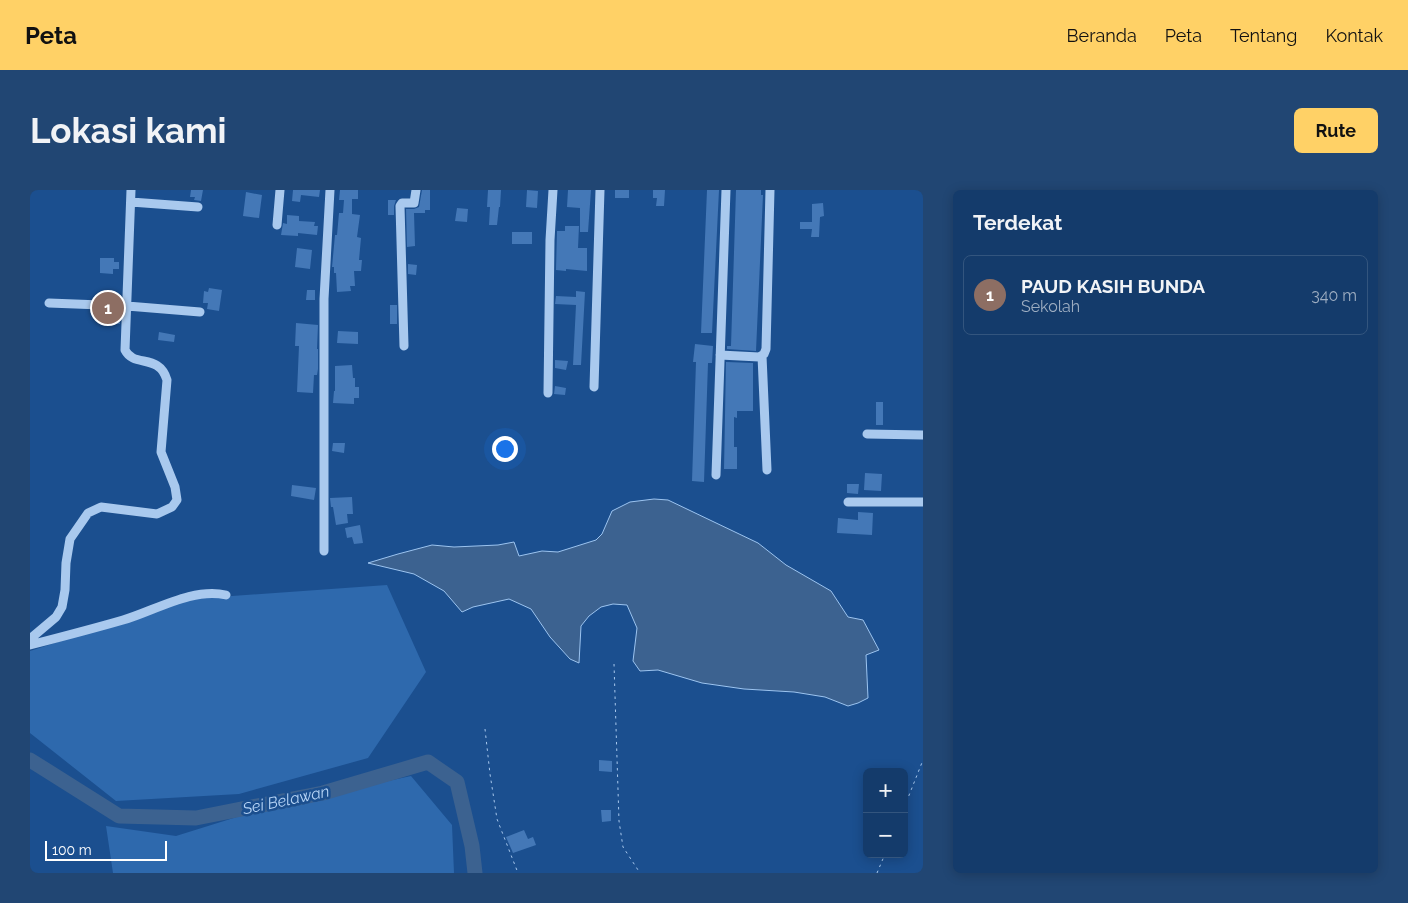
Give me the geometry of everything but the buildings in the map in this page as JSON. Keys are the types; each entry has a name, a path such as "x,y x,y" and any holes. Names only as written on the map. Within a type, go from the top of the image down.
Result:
{"street":[{"path":"30,639 56,617 62,607 70,540 88,513 101,507 156,514 172,507 177,500 175,487 161,452 166,380 164,372 161,368 150,362 137,360 126,353 131,190"},
{"path":"277,225 280,190"},
{"path":"324,551 324,300 330,190"},
{"path":"404,346 400,206 402,203 414,203 416,190"},
{"path":"548,393 550,240 553,190"},
{"path":"594,387 600,190"},
{"path":"716,475 726,190"},
{"path":"767,470 762,356 767,346 770,190"},
{"path":"130,202 198,207"},
{"path":"49,303 126,306 200,312"},
{"path":"720,355 762,356"},
{"path":"867,434 923,435"},
{"path":"848,502 923,502"},
{"path":"30,645 124,620 174,601 196,595 218,593 226,595"}],"path":[{"path":"614,664 620,829 623,847 640,873"},
{"path":"485,729 497,819 518,873"},
{"path":"908,798 923,760"},
{"path":"877,873 883,858"}],"shaded area":[{"path":"654,499 668,500 758,543 786,565 831,591 848,617 863,620 879,650 866,655 868,698 848,706 825,697 702,683 658,670 640,671 633,661 637,628 627,605 613,604 601,607 589,616 581,626 579,663 570,659 550,637 531,609 509,599 473,607 462,612 444,591 414,574 368,563 432,545 454,547 498,545 514,542 519,556 542,551 558,552 596,540 602,534 612,511 630,502"},
{"path":"387,585 426,672 368,758 239,794 116,801 30,733 30,651 191,599"},
{"path":"411,776 452,825 454,873 113,873 106,826 176,836 269,807"}],"waterway":[{"name":"Sei Belawan","path":"30,760 119,816 196,818 323,793 428,762 457,782 472,846 475,873"}],"place":[{"name":"PAUD KASIH BUNDA","path":"108,308"}]}
